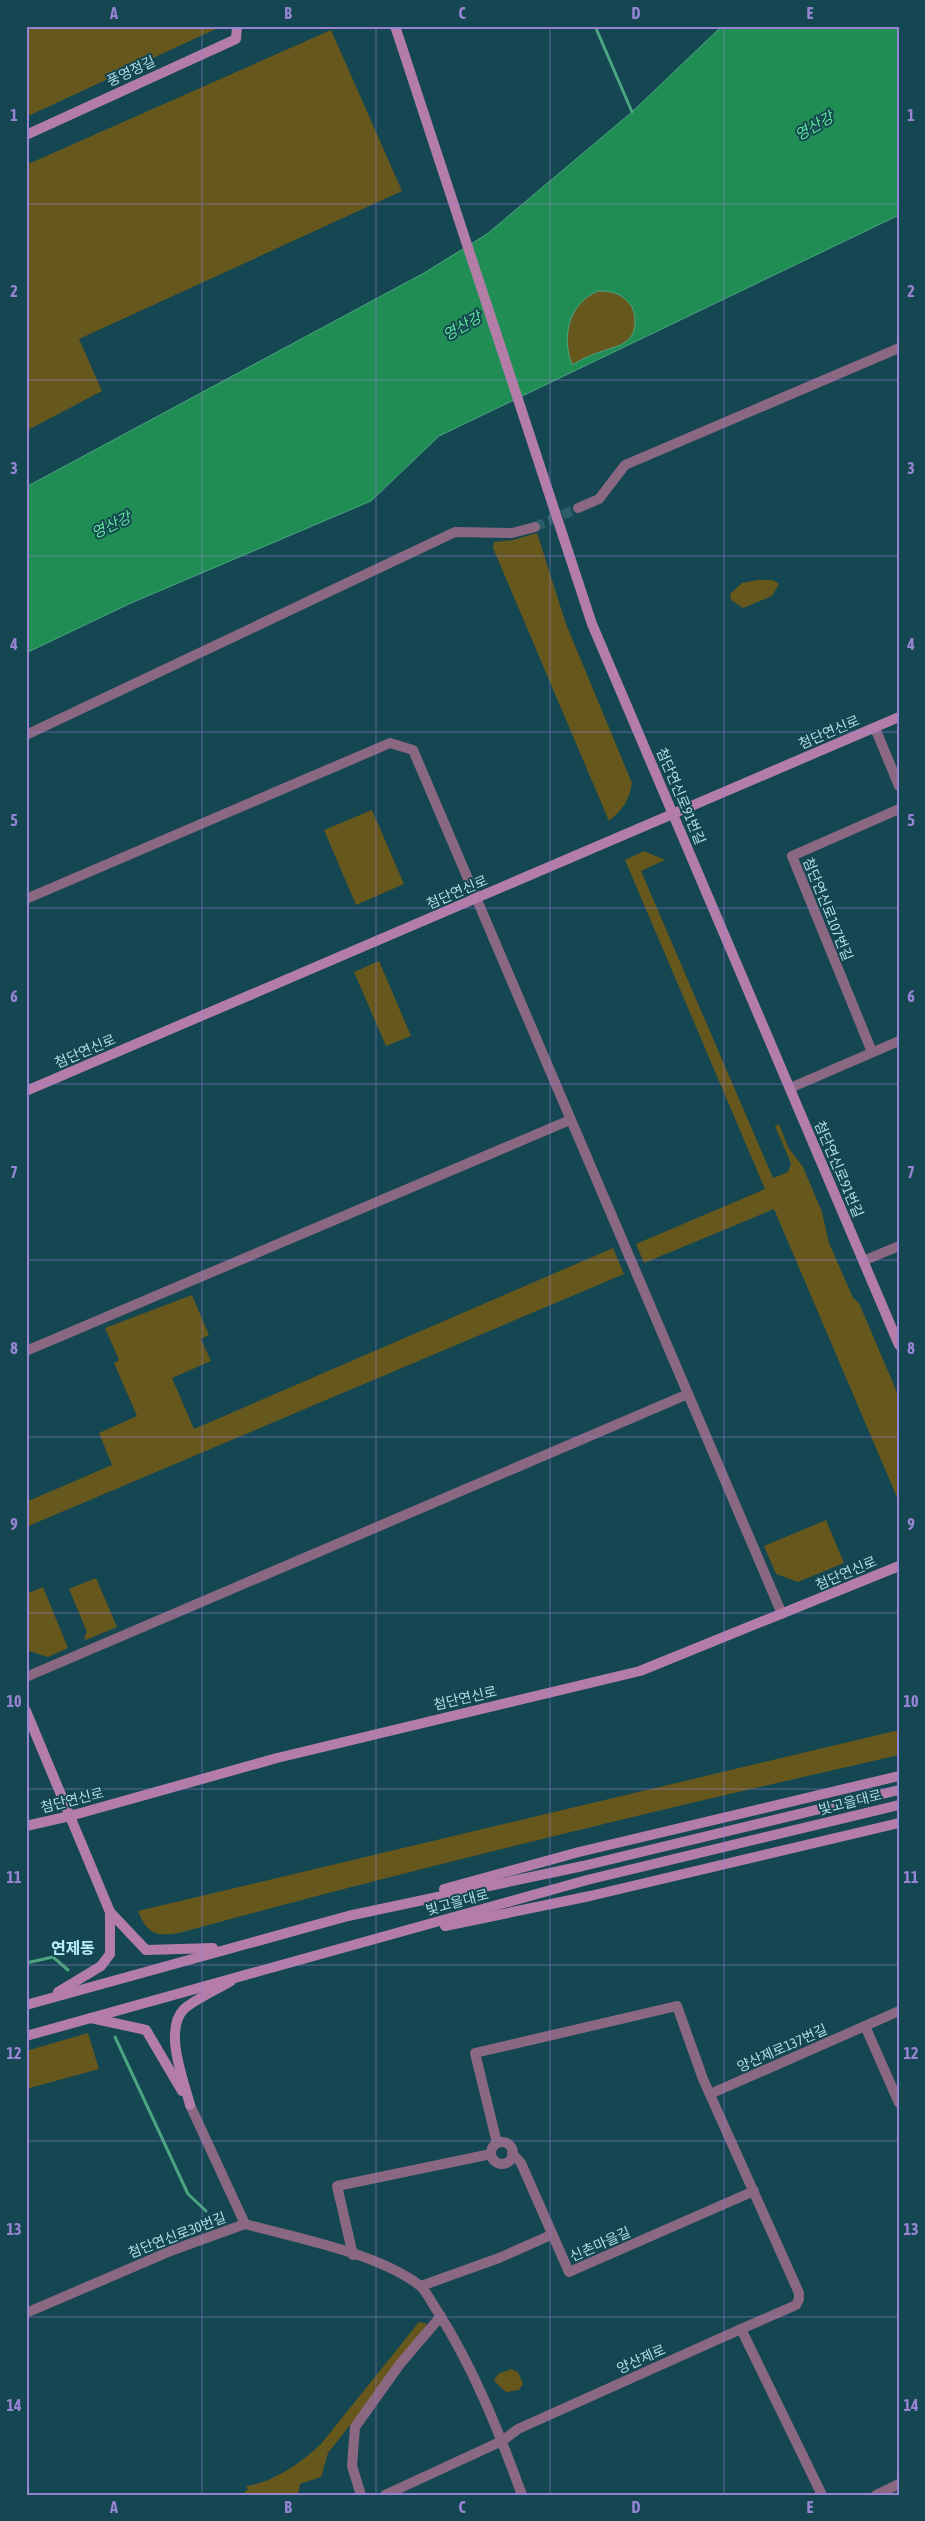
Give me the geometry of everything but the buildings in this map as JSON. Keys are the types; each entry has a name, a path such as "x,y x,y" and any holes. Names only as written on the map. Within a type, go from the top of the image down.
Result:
{"street":[{"name":"풍영정길","path":"26,135 236,38 237,26"},
{"name":"첨단연신로91번길","path":"395,26 592,624 899,1345"},
{"path":"578,508 599,499 624,465 899,348"},
{"path":"26,735 456,532 512,533 535,527"},
{"name":"첨단연신로","path":"26,1091 899,718"},
{"path":"875,728 899,786"},
{"path":"26,899 390,743 413,750 782,1614"},
{"name":"첨단연신로107번길","path":"872,1052 792,856 899,809"},
{"path":"790,1088 899,1041"},
{"path":"26,1351 570,1120"},
{"path":"863,1261 899,1246"},
{"path":"26,1676 688,1394"},
{"name":"첨단연신로","path":"26,1826 70,1816 277,1758 640,1671 899,1566"},
{"path":"26,1711 110,1912 146,1950 234,1946"},
{"path":"348,1916 579,1852 899,1776"},
{"name":"빛고을대로","path":"26,2005 348,1916 582,1866 899,1790"},
{"name":"빛고을대로","path":"26,2036 587,1880 899,1805"},
{"path":"356,1944 597,1894 899,1823"},
{"path":"45,1999 101,1966 110,1954 110,1912"},
{"path":"190,2105 174,2045 175,2029 184,2010 244,1974"},
{"name":"양산제로","path":"385,2495 502,2440 518,2429 796,2305 799,2299 799,2293 710,2094 677,2006 475,2053 497,2142"},
{"name":"양산제로137번길","path":"710,2094 899,2011"},
{"path":"88,2018 146,2030 190,2105"},
{"path":"865,2026 896,2088 899,2103"},
{"name":"첨단연신로30번길","path":"26,2313 173,2250 245,2224 190,2105"},
{"path":"421,2286 499,2258 551,2235 521,2163 512,2153 507,2143 497,2142 492,2147 491,2154 494,2160 500,2164 507,2162 512,2153"},
{"path":"353,2254 337,2186 491,2154"},
{"name":"신촌마을길","path":"551,2235 569,2272 754,2191"},
{"path":"245,2224 353,2254 400,2272 421,2286 456,2342 502,2440 522,2495"},
{"path":"361,2495 352,2466 355,2426 400,2364 441,2316"},
{"path":"741,2329 822,2495"},
{"path":"876,2495 899,2484"}],"shaded area":[{"path":"26,26 222,26 26,117"},
{"path":"331,30 402,191 79,339 102,391 26,431 26,165"},
{"path":"598,291 616,293 627,300 634,312 635,322 632,335 618,346 571,365 567,343 570,322 580,304"},
{"path":"537,533 566,624 632,783 625,804 609,821 493,548 494,542 513,540"},
{"path":"757,580 773,580 779,584 772,596 743,608 731,600 730,594 742,583"},
{"path":"372,810 404,884 356,905 324,830"},
{"path":"644,851 665,860 641,871 773,1178 788,1172 791,1163 775,1126 779,1124 788,1147 803,1167 822,1212 829,1243 853,1298 859,1303 899,1397 899,1502 774,1209 644,1263 636,1244 765,1189 625,860"},
{"path":"379,961 411,1036 386,1046 354,972"},
{"path":"613,1248 624,1274 26,1527 26,1502 112,1465 99,1433 137,1416 114,1363 119,1360 105,1328 192,1295 209,1335 201,1339 211,1361 172,1378 194,1429"},
{"path":"826,1520 844,1563 798,1582 776,1574 764,1546"},
{"path":"96,1578 117,1627 86,1640 84,1637 87,1632 69,1589"},
{"path":"43,1587 68,1648 48,1657 26,1650 26,1594"},
{"path":"899,1730 899,1755 538,1840 179,1933 158,1934 153,1932 145,1924 138,1911"},
{"path":"88,2033 99,2069 26,2089 26,2051"},
{"path":"419,2322 426,2323 426,2329 328,2453 321,2477 300,2484 298,2495 242,2495 248,2489 246,2486 267,2480 286,2471 321,2444"},
{"path":"511,2369 518,2372 523,2384 519,2390 506,2392 494,2381 498,2374"}],"water":[{"name":"영산강","path":"722,26 899,26 899,215 439,436 371,501 131,603 26,653 26,487 424,273 487,234 632,112","holes":["598,291 619,295 631,305 635,319 632,335 619,346 572,365 567,343 570,322 580,304 588,296"]}],"waterway":[{"path":"595,26 632,112"},
{"path":"26,1963 53,1957 68,1970"},
{"path":"115,2037 188,2194 206,2211"}],"tunnel":[{"path":"535,527 578,508"}],"district":[{"name":"연제동","path":"73,1948"}]}
